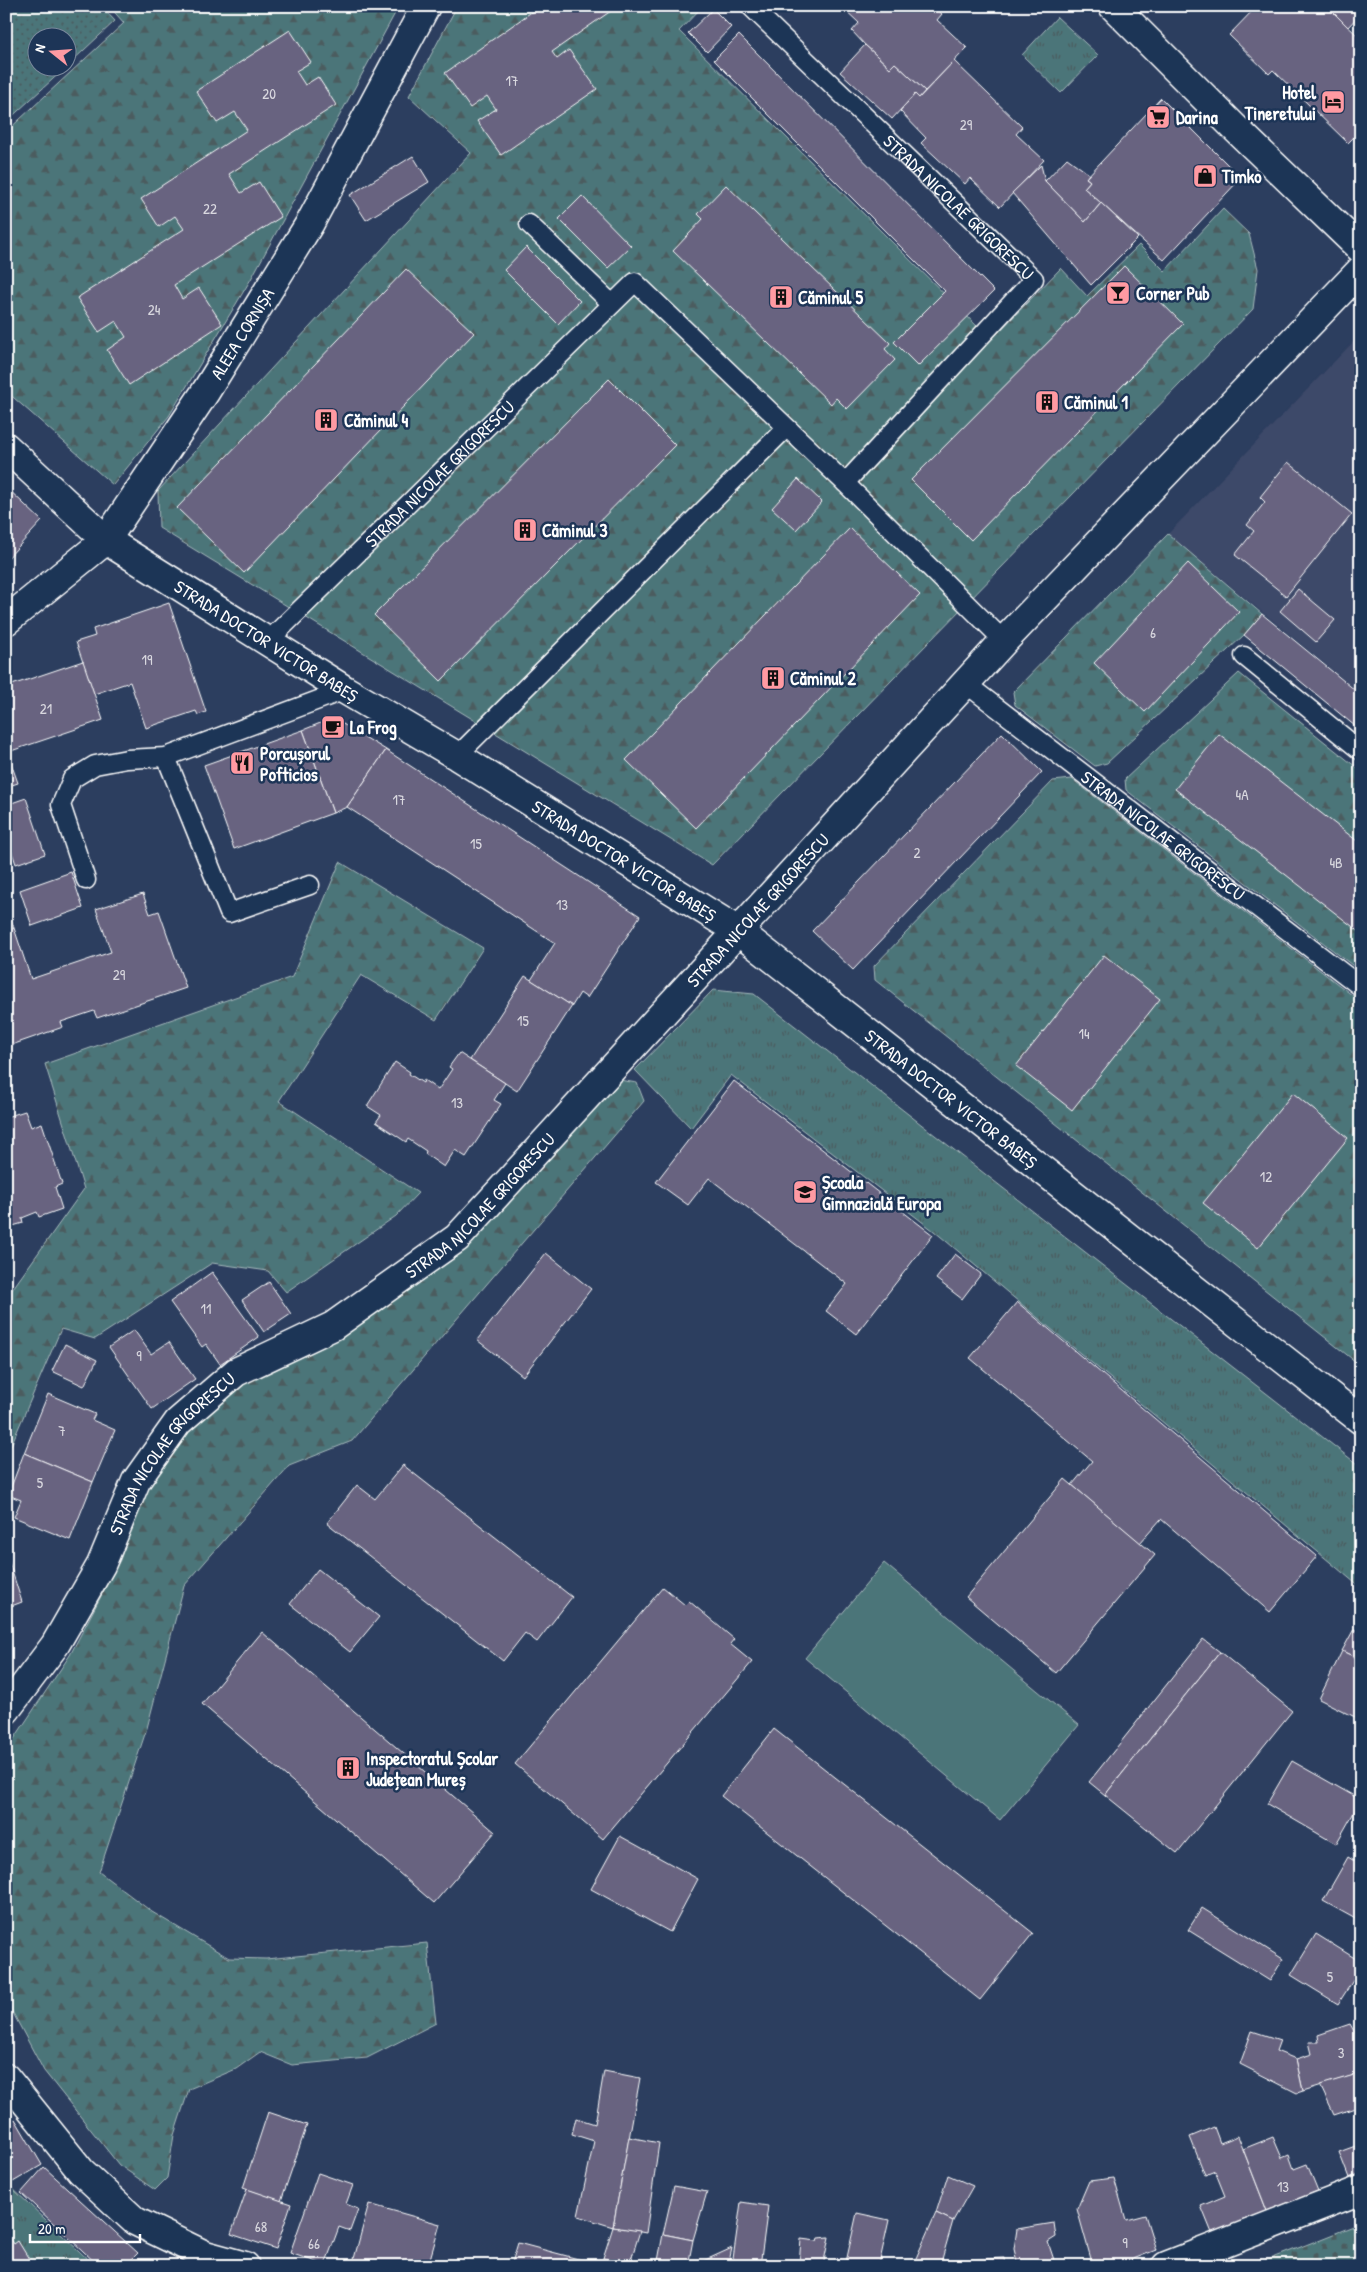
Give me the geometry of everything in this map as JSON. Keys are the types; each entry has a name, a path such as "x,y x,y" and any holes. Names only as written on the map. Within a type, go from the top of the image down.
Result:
{"street":[{"name":"ALEEA CORNIȘA","path":"6,621 106,540 206,391 310,223 426,6"},
{"path":"1114,6 1236,129 1361,249"},
{"name":"STRADA NICOLAE GRIGORESCU","path":"6,1710 56,1645 101,1565 136,1481 178,1422 236,1372 333,1326 457,1238 1004,640 1361,270"},
{"name":"STRADA DOCTOR VICTOR BABEȘ","path":"6,447 106,540 267,642 457,756 738,931 1361,1420"},
{"path":"6,2078 80,2171 135,2221 204,2255 245,2266"},
{"path":"1166,2266 1361,2190"}],"lane":[{"name":"STRADA NICOLAE GRIGORESCU","path":"750,6 1034,279 845,483"},
{"path":"529,224 612,304"},
{"name":"STRADA NICOLAE GRIGORESCU","path":"267,642 635,282 845,483 1004,640"},
{"path":"457,756 786,428"},
{"path":"1244,656 1361,751"},
{"name":"STRADA NICOLAE GRIGORESCU","path":"965,683 1361,987"},
{"path":"86,880 61,805 72,779 95,764 127,759 166,757 345,690"},
{"path":"166,757 229,913 310,886"}],"shaded area":[{"path":"1361,334 1361,694 1168,534"}],"green space":[{"path":"6,6 101,6 115,21 78,56 78,28 28,28 28,78 54,78 6,122"},
{"path":"109,6 399,6 251,279 169,416 113,485 6,391 6,132 64,78 78,78 78,65 124,23"},
{"path":"457,6 703,6 679,31 991,340 1061,268 1087,296 1139,245 1165,271 1223,209 1249,234 1258,269 1253,309 712,865 159,528 158,491 471,153 409,96"},
{"path":"1057,17 1098,55 1061,93 1022,55"},
{"path":"1168,534 1262,614 1244,635 1107,763 1095,766 1015,705 1013,692"},
{"path":"1239,673 1361,771 1361,972 1126,790 1125,779"},
{"path":"1072,779 1361,1002 1361,1366 875,980 874,966 1053,781"},
{"path":"340,862 483,948 436,1020 361,975 279,1101 418,1193 396,1216 286,1292 268,1271 212,1263 95,1339 61,1329 6,1457 6,1298 84,1189 45,1064 292,977"},
{"path":"713,990 754,994 1361,1467 1361,1588 934,1231 731,1075 691,1128 635,1070"},
{"path":"619,1080 637,1083 644,1101 352,1441 289,1466 184,1586 147,1728 99,1872 152,1912 229,1958 266,1959 427,1943 436,2023 367,2058 292,2065 260,2052 236,2069 189,2089 174,2135 167,2178 155,2190 119,2165 44,2071 6,2000 6,1751 70,1655 120,1560 145,1486 189,1430 243,1384 339,1339 463,1252"},
{"path":"884,1563 1079,1725 1000,1820 805,1658"},
{"path":"6,2179 12,2188 95,2266 6,2266"},
{"path":"1361,2223 1361,2266 1253,2266"}],"building":[{"path":"540,6 618,6 552,52 557,59 569,50 597,89 501,155 477,121 496,109 487,96 470,108 445,73"},
{"path":"841,6 934,6 942,14 937,20 967,48 925,91 895,63 890,68 865,45 852,31 859,23"},
{"name":"Hotel Tineretului","path":"1257,6 1327,6 1361,39 1361,130 1348,143 1273,70 1269,74 1229,35"},
{"path":"1327,6 1361,6 1361,13 1348,27"},
{"path":"713,9 731,27 707,52 688,33"},
{"path":"290,30 311,62 296,71 305,85 318,77 336,105 229,174 241,193 259,182 281,217 174,285 182,299 199,288 222,324 129,385 107,350 126,337 116,321 99,332 77,298 184,229 175,216 159,227 141,199 247,130 235,112 217,123 196,91"},
{"path":"739,35 994,291 918,366 894,342 945,291 714,60"},
{"path":"865,45 890,68 895,63 925,91 919,98 915,94 892,119 840,72"},
{"path":"954,61 1022,127 1016,134 1044,160 1000,207 970,178 965,184 921,143 926,138 900,111 915,94 919,98"},
{"path":"1161,98 1241,178 1164,260 1084,188 1090,181 1086,178"},
{"path":"413,156 429,182 366,220 350,195"},
{"path":"1067,158 1089,174 1086,178 1090,181 1084,188 1101,203 1085,222 1045,181"},
{"path":"1041,165 1045,181 1085,222 1101,203 1138,238 1091,285 1012,193"},
{"name":"Căminul 5","path":"726,185 890,343 885,349 895,360 847,409 836,398 831,404 673,251 703,219 698,214"},
{"path":"582,196 631,246 608,268 559,219"},
{"path":"526,247 580,301 558,324 504,270"},
{"name":"Căminul 1","path":"1124,266 1183,324 971,540 911,480"},
{"name":"Căminul 4","path":"406,269 474,333 244,573 177,508"},
{"name":"Căminul 3","path":"609,379 675,445 441,681 374,615"},
{"path":"1288,462 1352,514 1286,596 1235,555 1254,531 1247,525 1265,502 1260,497"},
{"path":"798,479 822,502 796,530 772,508"},
{"path":"6,487 42,521 6,560"},
{"name":"Căminul 2","path":"850,528 920,595 696,828 626,760"},
{"path":"1188,563 1239,612 1145,712 1094,663"},
{"path":"1298,589 1335,620 1316,642 1280,611"},
{"path":"169,603 206,712 198,715 196,711 146,728 130,682 94,694 76,642 95,636 93,629"},
{"path":"1262,614 1361,695 1361,731 1244,635"},
{"path":"83,661 103,720 8,752 6,687"},
{"path":"333,718 386,750 347,807 333,813 303,730"},
{"path":"303,730 333,813 234,849 204,765"},
{"path":"1002,733 1042,772 853,970 812,931"},
{"path":"1219,734 1361,844 1361,933 1175,789"},
{"path":"6,749 18,783 6,787"},
{"path":"386,750 640,916 587,998 580,993 572,1006 531,980 555,943 347,807"},
{"path":"26,798 45,854 16,864 6,835 6,805"},
{"path":"71,872 83,908 32,926 20,890"},
{"path":"143,894 150,914 159,911 186,988 97,1018 94,1011 61,1022 63,1027 6,1047 6,931 14,928 31,979 111,952 96,909"},
{"path":"6,905 14,928 6,931"},
{"path":"1104,955 1160,999 1072,1110 1016,1066"},
{"path":"525,976 572,1006 517,1091 470,1060"},
{"path":"459,1053 505,1083 494,1100 501,1104 466,1157 455,1150 444,1167 425,1154 426,1151 408,1139 406,1142 376,1122 381,1115 367,1106 395,1062 410,1072 409,1074 423,1083 424,1080 438,1090 452,1069 449,1067"},
{"path":"734,1081 933,1235 856,1334 826,1311 847,1284 709,1178 688,1205 656,1182"},
{"path":"1293,1093 1348,1138 1258,1248 1203,1203"},
{"path":"25,1111 31,1127 42,1123 62,1184 55,1187 62,1209 39,1217 37,1212 22,1218 23,1223 6,1228 6,1117"},
{"path":"546,1253 591,1289 523,1376 477,1340"},
{"path":"955,1254 981,1274 962,1299 936,1279"},
{"path":"212,1272 259,1337 220,1364 206,1344 202,1347 170,1302"},
{"path":"269,1282 291,1314 264,1332 242,1300"},
{"path":"1017,1302 1317,1556 1270,1612 1161,1519 1140,1543 1072,1485 1092,1461 970,1358"},
{"path":"134,1330 151,1354 169,1342 195,1379 152,1409 109,1347"},
{"path":"65,1344 97,1360 84,1386 52,1371"},
{"path":"48,1394 95,1414 92,1420 115,1430 93,1482 24,1453"},
{"path":"24,1453 93,1482 70,1540 14,1517 21,1500 8,1495"},
{"path":"403,1465 572,1597 537,1642 525,1633 503,1661 327,1523 357,1485 375,1499"},
{"path":"1065,1479 1155,1555 1056,1673 966,1597"},
{"path":"6,1553 22,1602 6,1608"},
{"path":"318,1569 379,1617 350,1652 290,1604"},
{"path":"663,1587 685,1605 689,1601 734,1639 730,1644 752,1662 603,1839 515,1764"},
{"path":"1354,1629 1361,1633 1361,1660 1342,1651"},
{"name":"Inspectoratul Școlar Județean Mureș","path":"262,1632 495,1832 434,1903 202,1704"},
{"path":"1203,1639 1220,1652 1105,1795 1089,1782"},
{"path":"1342,1651 1361,1660 1361,1720 1319,1699"},
{"path":"1220,1652 1292,1711 1177,1853 1105,1795"},
{"path":"774,1729 1033,1933 980,2000 721,1796"},
{"path":"1292,1761 1361,1800 1336,1844 1267,1804"},
{"path":"620,1836 698,1879 670,1932 591,1889"},
{"path":"1348,1857 1361,1865 1361,1922 1323,1901"},
{"path":"1202,1908 1283,1959 1270,1981 1188,1930"},
{"path":"1316,1934 1361,1962 1361,1968 1338,2004 1291,1975"},
{"path":"1350,2024 1361,2043 1361,2073 1303,2091 1296,2059 1312,2054 1309,2042 1319,2042 1318,2035"},
{"path":"1252,2031 1280,2040 1276,2051 1296,2059 1303,2091 1297,2093 1240,2064"},
{"path":"604,2071 640,2078 613,2227 578,2216 594,2141 572,2134 576,2118 595,2124"},
{"path":"1361,2073 1361,2106 1334,2115 1320,2085"},
{"path":"268,2112 307,2125 281,2201 243,2188"},
{"path":"15,2119 42,2165 13,2182 6,2170 6,2124"},
{"path":"1214,2127 1220,2143 1238,2136 1267,2211 1212,2233 1201,2206 1225,2196 1215,2171 1205,2175 1190,2137"},
{"path":"629,2137 659,2143 646,2233 613,2227"},
{"path":"1273,2137 1282,2158 1289,2155 1294,2169 1307,2164 1318,2191 1267,2211 1243,2149"},
{"path":"1361,2144 1361,2173 1349,2178 1339,2152"},
{"path":"44,2167 138,2253 125,2266 99,2266 21,2193"},
{"path":"318,2173 353,2185 346,2204 358,2209 350,2231 339,2227 325,2265 290,2253"},
{"path":"948,2175 973,2186 953,2221 936,2213"},
{"path":"1114,2178 1126,2220 1145,2215 1156,2250 1116,2266 1093,2266 1077,2209 1089,2181"},
{"path":"674,2186 707,2192 693,2240 663,2234"},
{"path":"247,2189 291,2204 276,2249 231,2234"},
{"path":"741,2202 768,2206 760,2266 732,2266"},
{"path":"369,2204 440,2224 428,2266 352,2266"},
{"path":"857,2213 889,2220 879,2265 846,2262"},
{"path":"936,2213 953,2221 940,2266 913,2265"},
{"path":"1054,2223 1056,2237 1048,2242 1056,2266 1018,2266 1014,2249 1017,2229"},
{"path":"613,2227 640,2231 629,2266 603,2258"},
{"path":"6,2231 14,2244 18,2241 29,2259 24,2263 26,2266 6,2266"},
{"path":"663,2234 693,2240 688,2266 657,2266"},
{"path":"829,2237 823,2266 799,2266 801,2239 817,2241 818,2238"},
{"path":"518,2243 601,2265 601,2266 511,2266"},
{"path":"732,2248 728,2266 699,2266 699,2263"},
{"path":"603,2258 628,2266 601,2266"},
{"path":"1004,2258 1005,2266 965,2266 965,2260"},
{"path":"846,2262 879,2265 879,2266 846,2266"}],"place":[{"name":"Hotel Tineretului","path":"1333,102"},
{"name":"Darina","path":"1158,117"},
{"name":"Timko","path":"1205,176"},
{"name":"Corner Pub","path":"1118,293"},
{"name":"Căminul 5","path":"781,297"},
{"name":"Căminul 1","path":"1047,402"},
{"name":"Căminul 4","path":"326,420"},
{"name":"Căminul 3","path":"525,530"},
{"name":"Căminul 2","path":"773,678"},
{"name":"La Frog","path":"333,727"},
{"name":"Porcușorul Pofticios","path":"242,763"},
{"name":"Școala Gimnazială Europa","path":"805,1192"},
{"name":"Inspectoratul Școlar Județean Mureș","path":"348,1768"}]}
